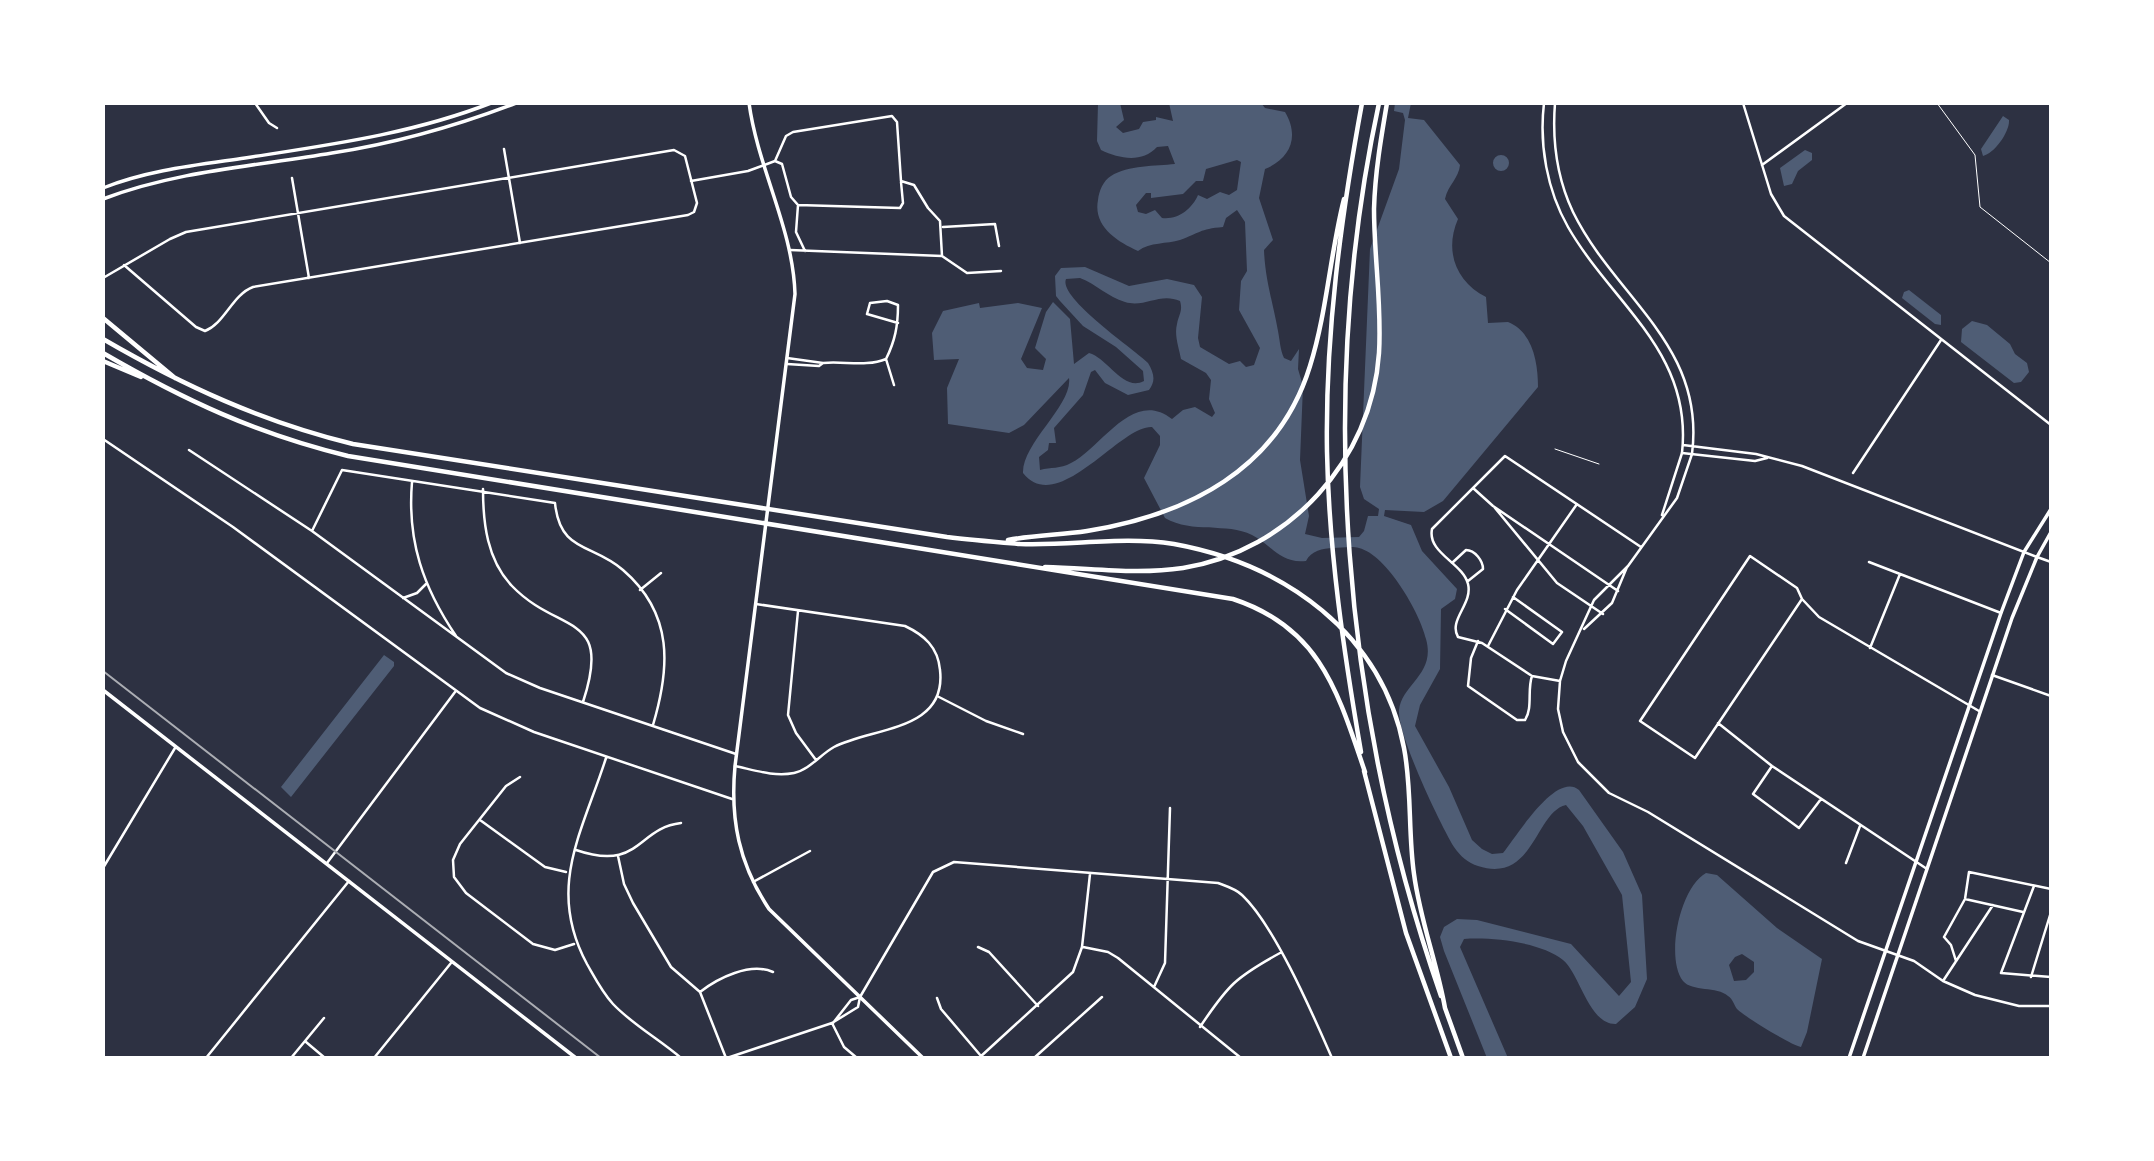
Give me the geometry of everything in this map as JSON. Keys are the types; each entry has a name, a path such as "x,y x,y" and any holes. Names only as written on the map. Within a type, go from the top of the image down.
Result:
{"highway":[{"path":"1362,103 1335,294 1327,453 1332,549 1345,654 1365,772"},
{"path":"1379,103 1362,204 1351,306 1347,400 1350,554 1359,652 1382,789 1401,869 1463,1058"},
{"path":"103,353 148,379 242,425 348,456 1037,566 1123,572 1200,564 1258,542 1311,502 1349,453 1364,422 1374,389 1380,333 1374,211 1387,103"},
{"path":"1004,541 1085,531 1145,519 1198,499 1242,469 1285,419 1309,369 1333,240 1350,175"},
{"path":"103,318 178,381"},
{"path":"103,339 178,381 269,421 354,444 947,537 1020,544 1116,540 1181,546 1255,569 1317,604 1357,643 1387,693 1403,743 1416,887 1438,968 1445,1008"},
{"path":"103,361 148,379"},
{"path":"1037,566 1060,573 1208,593 1241,602 1287,628 1307,646 1327,672 1343,704 1365,772 1406,933 1451,1058"}],"main road":[{"path":"103,188 165,170 367,138 441,120 491,103"},
{"path":"103,199 170,179 386,144 462,124 516,103"},
{"path":"749,103 762,166 790,250 795,295 736,754 732,799 737,840 753,882 780,921 923,1058"},
{"path":"1849,1058 2001,613 2024,552 2051,509"},
{"path":"1863,1058 1992,675 2037,557 2051,532"},
{"path":"103,690 576,1058"}],"street":[{"path":"255,103 267,121 277,128"},
{"path":"1544,103 1544,149 1556,201 1573,235 1667,363 1682,410 1682,453 1661,518"},
{"path":"1555,103 1555,152 1567,197 1590,241 1676,356 1692,406 1692,454 1681,491 1628,566 1618,591 1603,614 1582,631"},
{"path":"1743,103 1775,203 1788,219 2051,425"},
{"path":"1762,165 1847,103"},
{"path":"775,161 786,136 793,131 894,117 897,122 903,203 900,208 798,205"},
{"path":"504,149 520,243"},
{"path":"103,278 124,265 180,234 674,150 685,156 697,203 691,214 249,289 205,331 196,327 124,265"},
{"path":"691,181 775,161 782,164 791,197 798,205 796,232 805,251"},
{"path":"292,178 309,278"},
{"path":"901,181 914,185 943,227 942,256"},
{"path":"943,227 995,224 999,246"},
{"path":"790,250 942,256 967,273 1001,271"},
{"path":"788,358 823,363 847,360 874,364 886,359 895,341 898,323 898,305 893,302 873,301 867,309 873,318 898,323"},
{"path":"1853,473 1941,340"},
{"path":"886,359 894,375 894,385"},
{"path":"787,364 819,366 823,363"},
{"path":"103,439 233,527 455,692 505,721 606,758 732,799"},
{"path":"1682,444 1756,454 1802,466 2051,562"},
{"path":"190,450 312,531 506,673 736,754"},
{"path":"1682,453 1755,461 1767,458"},
{"path":"1560,681 1532,676 1488,646 1478,641 1458,638 1455,629 1468,599 1467,581 1433,541 1431,532 1499,458 1508,456 1641,547"},
{"path":"312,531 342,470 483,489 555,503 562,533 578,546 598,554 624,570 654,611 666,654 665,685 653,725"},
{"path":"412,481 414,545 426,584 458,639"},
{"path":"1472,487 1493,506 1557,583 1603,614"},
{"path":"483,489 488,542 504,576 527,600 572,625 588,641 594,665 583,702"},
{"path":"1488,646 1505,609 1577,504"},
{"path":"1493,506 1618,591"},
{"path":"1452,563 1469,550 1481,561 1481,572 1467,581"},
{"path":"1802,599 1695,758 1640,722 1750,556 1797,588 1802,599 1819,617 1980,712"},
{"path":"1870,562 2001,613"},
{"path":"1628,566 1608,583 1592,606 1582,631 1568,654 1560,681 1558,709 1565,740 1578,762 1600,786 1687,835 1835,927 1885,952 1921,964 1943,981 2002,1003 2051,1006"},
{"path":"640,590 661,573"},
{"path":"1870,648 1900,574"},
{"path":"403,598 417,593 426,584"},
{"path":"1505,609 1553,644 1562,632 1513,597"},
{"path":"735,766 779,775 797,773 834,748 912,721 928,711 939,697 942,684 934,648 921,634 905,626 755,604"},
{"path":"798,610 788,715 796,733 816,760"},
{"path":"1478,641 1471,658 1468,686 1517,720 1523,721 1529,715 1528,688 1532,676"},
{"path":"1992,675 2051,696"},
{"path":"327,863 455,692"},
{"path":"939,697 986,721 1023,734"},
{"path":"1718,723 1772,766 1927,869"},
{"path":"103,868 176,747"},
{"path":"606,758 568,872 566,893 576,943 601,990 614,1005 681,1058"},
{"path":"1772,766 1753,794 1799,828 1821,799"},
{"path":"520,777 506,786 455,853 453,869 458,886 533,944 555,950 576,943"},
{"path":"1154,988 1165,963 1170,808"},
{"path":"480,820 545,867 568,872"},
{"path":"576,850 618,856 667,827 681,823"},
{"path":"1846,863 1860,826"},
{"path":"753,882 810,851"},
{"path":"618,856 624,884 657,947 671,967 700,992 726,1058 832,1023 858,1007 860,997 933,872 942,865 954,862 1218,883 1240,893 1254,908 1280,953 1332,1058"},
{"path":"1956,961 1951,945 1944,937 1965,899 1969,872 2051,889"},
{"path":"937,998 941,1009 980,1057 1073,972 1082,947 1090,873"},
{"path":"206,1058 349,881"},
{"path":"2034,886 2001,973 2051,977"},
{"path":"1965,899 2023,912"},
{"path":"1943,981 1993,905"},
{"path":"2031,977 2051,912"},
{"path":"978,947 989,952 1038,1006"},
{"path":"1082,947 1108,952 1241,1058"},
{"path":"1200,1027 1224,992 1240,975 1280,953"},
{"path":"374,1058 452,961"},
{"path":"700,992 730,975 760,969 773,972"},
{"path":"832,1023 850,1000 860,997"},
{"path":"1034,1058 1102,997"},
{"path":"291,1058 324,1018"},
{"path":"832,1023 844,1047 857,1058"},
{"path":"305,1041 325,1058"}],"lane":[{"path":"1937,103 1977,160 1980,207 2051,263"},
{"path":"1555,449 1600,464"}],"water":[{"path":"1098,103 1120,103 1124,120 1116,127 1123,133 1139,129 1143,122 1156,120 1156,117 1173,121 1169,103 1261,103 1265,108 1285,112 1292,130 1290,146 1281,159 1265,169 1259,198 1273,240 1264,250 1265,261 1284,358 1291,361 1299,349 1298,369 1303,386 1300,460 1309,516 1305,534 1322,538 1359,537 1364,531 1368,516 1378,516 1379,509 1364,499 1360,487 1370,249 1399,169 1405,120 1403,113 1394,111 1395,103 1411,103 1408,118 1424,120 1460,165 1445,199 1458,219 1452,243 1456,264 1467,283 1486,297 1488,323 1508,322 1523,333 1535,359 1538,387 1443,501 1424,512 1385,510 1384,516 1411,525 1422,551 1457,589 1455,599 1441,609 1440,669 1420,705 1415,726 1449,787 1472,840 1482,849 1492,854 1503,853 1549,797 1559,789 1570,787 1579,790 1623,852 1642,895 1647,979 1635,1007 1616,1024 1599,1016 1569,967 1554,954 1516,942 1464,939 1460,947 1508,1058 1487,1058 1444,951 1440,937 1444,927 1457,919 1477,920 1571,944 1619,996 1631,982 1622,895 1583,826 1566,805 1556,810 1522,856 1511,865 1497,869 1478,866 1456,850 1420,779 1400,722 1401,701 1423,670 1426,661 1428,651 1423,628 1401,586 1370,553 1359,548 1329,548 1314,552 1306,561 1289,560 1259,539 1242,531 1187,526 1165,518 1144,478 1160,445 1160,436 1152,427 1139,430 1071,477 1053,484 1037,484 1023,473 1025,461 1030,449 1063,400 1069,378 1024,425 1009,433 948,424 947,388 959,359 934,360 932,333 943,311 979,303 980,308 1018,303 1042,308 1021,359 1027,368 1043,370 1046,359 1035,348 1046,312 1053,302 1070,319 1074,364 1089,353 1129,382 1144,381 1143,371 1116,347 1083,326 1056,296 1055,276 1061,268 1085,267 1129,286 1167,279 1194,285 1202,297 1198,338 1200,347 1229,364 1240,361 1246,367 1254,365 1260,348 1239,310 1241,281 1247,271 1245,222 1237,210 1226,218 1223,227 1204,230 1180,240 1148,246 1138,251 1114,237 1103,225 1097,209 1099,193 1106,181 1118,172 1175,164 1168,146 1157,147 1145,155 1130,158 1101,150 1097,141","holes":["1237,160 1241,162 1237,190 1229,195 1220,192 1207,199 1198,195 1188,209 1174,217 1162,218 1155,210 1146,214 1138,212 1136,205 1146,193 1151,193 1151,198 1183,194 1196,181 1203,181 1206,169","1080,278 1125,302 1139,303 1166,298 1180,301 1181,310 1176,333 1181,359 1206,373 1211,380 1209,399 1215,413 1212,417 1195,407 1183,410 1172,419 1158,411 1131,415 1071,463 1040,470 1039,457 1048,450 1049,443 1056,443 1054,428 1083,395 1091,372 1095,370 1105,383 1128,395 1149,390 1153,380 1148,363 1073,298 1066,279"]},
{"path":"2003,116 2009,120 2004,136 1992,151 1983,156 1981,149"},
{"path":"1805,150 1812,153 1812,160 1798,171 1792,184 1784,186 1780,168"},
{"path":"1501,155 1507,157 1507,169 1501,171 1495,169 1493,163 1495,157"},
{"path":"1909,290 1941,315 1941,325 1935,324 1902,298 1904,292"},
{"path":"1972,321 1987,325 2027,363 2029,372 2021,382 2014,383 1961,342 1962,329"},
{"path":"384,655 394,662 394,666 291,797 281,787"},
{"path":"1706,873 1717,875 1777,928 1822,959 1807,1032 1801,1047 1749,1018 1723,993 1692,987 1683,981 1675,956 1678,924 1689,893","holes":["1742,954 1754,962 1754,972 1746,980 1734,981 1729,965 1735,957"]}],"railway":[{"path":"103,671 601,1058"}]}
